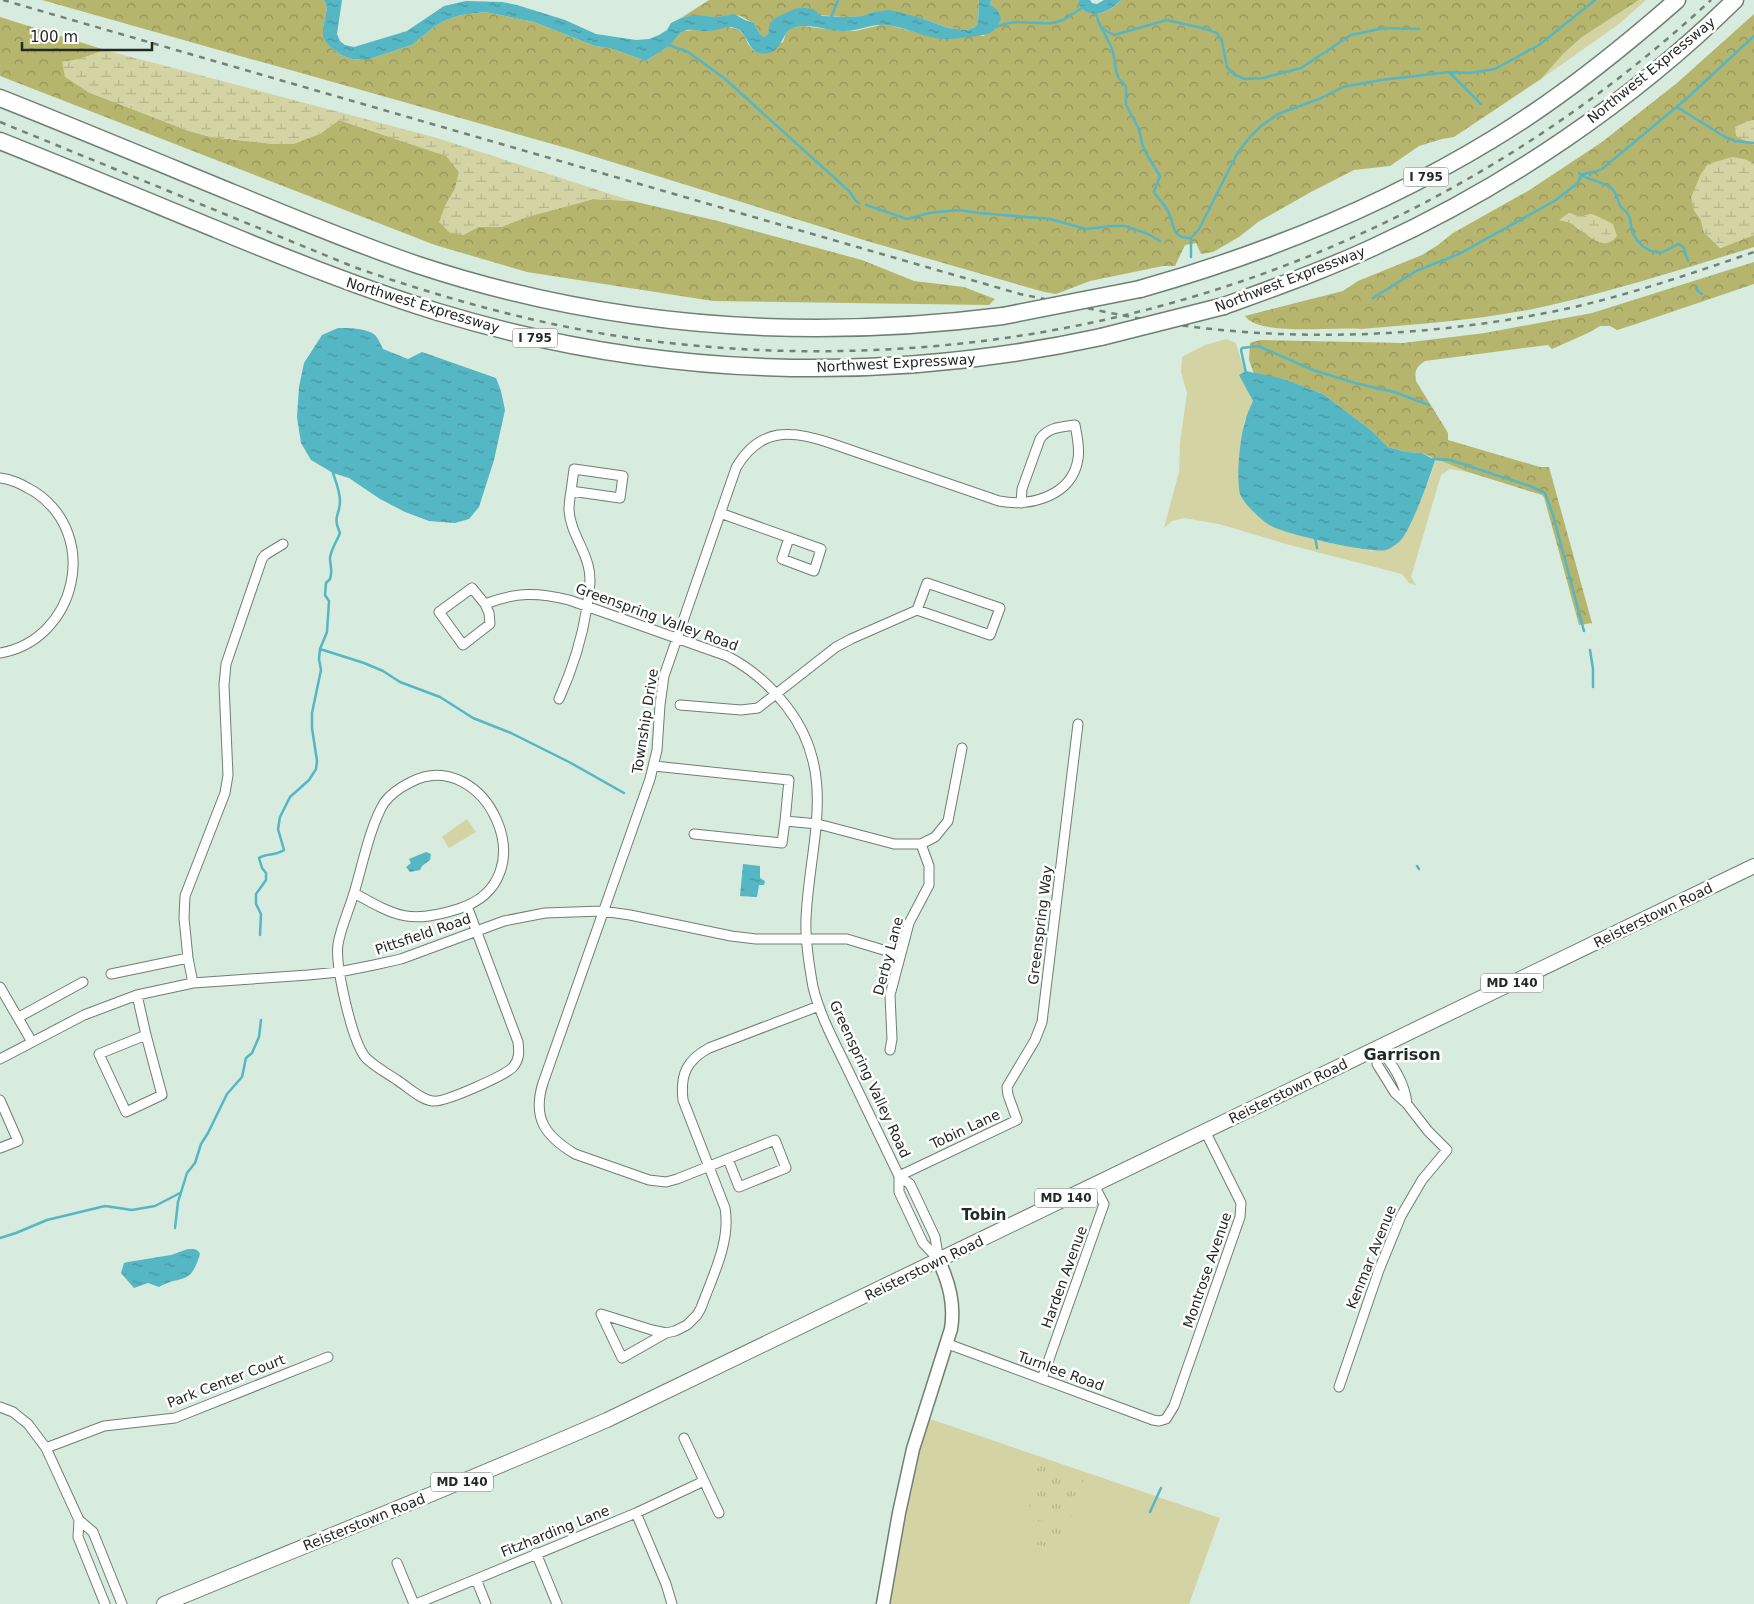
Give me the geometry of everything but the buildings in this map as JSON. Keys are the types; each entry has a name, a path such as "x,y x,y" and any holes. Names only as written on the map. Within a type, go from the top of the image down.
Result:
{"highway":[{"name":"I 795","path":"0,98 361,244 436,270 545,299 620,314 724,326 844,329 904,326 1003,316 1140,289 1215,268 1328,224 1406,188 1494,139 1604,61 1677,0"},
{"name":"Northwest Expressway","path":"0,140 349,282 441,313 539,339 650,358 720,365 845,368 964,361 1052,348 1224,306 1377,246 1490,185 1556,145 1627,93 1676,53 1735,0"}],"main road":[{"name":"Reisterstown Road","path":"164,1604 445,1489 607,1420 1754,866"},
{"name":"Greenspring Valley Road","path":"883,1604 911,1458 921,1422 948,1344 952,1322 952,1302 946,1277 939,1261"}],"street":[{"name":"Township Drive","path":"728,1159 739,1187 786,1168 775,1140 666,1182 648,1180 575,1154 555,1140 548,1132 540,1116 538,1102 602,911 654,766 664,676 736,468 747,451 761,440 771,436 807,436 1000,501 1021,504 1044,499 1054,494 1072,477 1078,457 1075,424 1044,433 1040,439 1022,489 1021,504"},
{"path":"559,698 575,661 587,606 590,576 588,565 570,518 569,510 571,491 574,469 623,476 620,498 571,491"},
{"path":"0,478 28,488 48,503 68,534 73,564 69,593 65,604 53,623 42,634 21,648 0,654"},
{"path":"720,513 789,538 821,550 814,571 782,559 789,538"},
{"path":"193,983 188,958 184,918 186,896 220,805 228,775 224,685 226,664 262,560 265,555 283,544"},
{"path":"680,705 750,710 765,704 836,647 917,610 990,635 1000,608 927,583 917,610"},
{"path":"472,588 485,604 489,612 490,624 463,645 439,612 472,588"},
{"name":"Greenspring Valley Road","path":"485,604 504,597 530,594 555,597 587,606 709,648 737,661 756,674 778,694 794,715 813,760 818,791 818,824 806,920 813,986 828,1029 899,1176 899,1192 923,1243 939,1261"},
{"name":"Greenspring Way","path":"1016,1120 1007,1086 1035,1040 1042,1022 1078,724"},
{"path":"785,821 818,824 894,844 921,844 935,837 948,821 962,748"},
{"path":"654,766 789,780 782,843 694,834"},
{"path":"354,893 383,909 410,917 428,917 467,906 484,895 494,886 504,861 503,844 496,819 483,797 464,784 446,777 426,777 415,780 388,798 375,823 338,945 340,972 352,1030 364,1055 372,1063 422,1097 431,1101 441,1101 506,1074 514,1066 519,1053 518,1042 467,906"},
{"name":"Derby Lane","path":"890,1050 892,1032 889,1009 890,995 909,923 929,885 929,866 921,844"},
{"name":"Pittsfield Road","path":"0,1059 84,1015 137,995 193,983 340,972 401,959 504,921 531,915 566,911 602,911 731,936 771,940 846,939 900,956"},
{"path":"111,974 188,958"},
{"path":"19,1017 83,982"},
{"path":"0,987 32,1042"},
{"path":"137,995 162,1094 126,1112 99,1054 146,1035"},
{"path":"666,1333 601,1314 622,1358 666,1333 676,1331 687,1325 697,1315 724,1244 727,1220 725,1208 683,1100 683,1081 688,1064 699,1053 710,1048 819,1006"},
{"name":"Kenmar Avenue","path":"1339,1387 1376,1279 1401,1216 1422,1180 1447,1150 1428,1131 1407,1104 1394,1093 1377,1064 1379,1047"},
{"path":"0,1100 18,1141 0,1148"},
{"name":"Tobin Lane","path":"899,1176 1016,1120"},
{"name":"Montrose Avenue","path":"1166,1419 1174,1406 1242,1208 1237,1193 1205,1131"},
{"name":"Greenspring Valley Road","path":"899,1176 910,1184 935,1237 939,1261"},
{"name":"Harden Avenue","path":"1042,1379 1104,1204 1094,1185"},
{"name":"Turnlee Road","path":"948,1344 1153,1420 1166,1419"},
{"name":"Park Center Court","path":"46,1448 104,1426 182,1415 328,1357"},
{"path":"0,1407 13,1412 28,1424 46,1448 79,1520 93,1532 122,1604"},
{"path":"684,1438 718,1513"},
{"name":"Fitzharding Lane","path":"397,1563 415,1604 636,1512 704,1481"},
{"path":"636,1512 666,1584 672,1604"},
{"path":"79,1520 78,1537 105,1604"},
{"path":"536,1553 558,1604"},
{"path":"476,1579 486,1604"}],"green space":[{"path":"42,0 324,0 327,8 323,28 330,47 341,55 352,59 366,60 412,45 435,26 446,20 461,15 485,12 534,22 595,46 610,48 646,61 666,48 683,31 708,31 727,27 738,29 753,50 761,53 783,42 786,33 791,28 802,26 855,31 885,24 926,35 984,36 994,8 990,4 991,0 1079,0 1078,3 1082,9 1093,14 1099,14 1111,9 1121,0 1639,0 1582,37 1564,53 1541,79 1454,137 1419,146 1390,166 1354,170 1258,222 1239,237 1213,252 1201,254 1196,243 1185,245 1175,266 1163,266 1090,281 1056,294 867,241 570,149"},
{"path":"709,0 979,0 978,23 975,27 967,30 948,28 921,18 874,12 862,16 846,17 787,13 777,19 772,25 768,36 764,37 760,34 754,23 737,15 681,18"},
{"path":"1639,0 1646,0 1619,24 1541,79 1564,53 1582,37"},
{"path":"1754,14 1754,120 1746,122 1754,145 1754,164 1744,159 1694,210 1701,220 1704,232 1720,248 1754,235 1754,247 1596,294 1542,307 1474,318 1361,329 1281,329 1253,322 1245,316 1343,291 1358,281 1422,255 1453,233 1528,191 1602,142 1677,83","holes":["1569,213 1580,217 1591,214 1581,231 1571,223 1560,220"]},
{"path":"0,17 105,50 80,59 62,62 88,92 189,131 211,137 274,144 320,134 339,120 447,156 459,172 455,189 445,206 463,235 478,227 502,226 527,217 593,199 632,201 718,221 862,260 914,281 964,287 995,299 989,305 713,301 527,272 435,245 0,76"},
{"path":"105,50 437,138 632,201 593,199 527,217 502,227 478,227 463,235 450,233 439,222 445,206 455,189 459,172 446,156 339,120 320,134 294,144 274,144 211,137 189,131 88,92 65,77 62,62 80,59"},
{"path":"1754,120 1754,145 1736,136 1735,127"},
{"path":"1732,157 1744,159 1754,164 1754,235 1721,248 1704,232 1701,220 1694,210 1691,197 1701,174 1708,164"},
{"path":"1569,213 1580,217 1592,214 1597,216 1613,224 1617,236 1605,243 1599,242 1570,223 1559,220"},
{"path":"1754,262 1754,284 1633,325 1617,330 1610,326 1600,326 1552,349 1548,345 1425,361 1417,369 1415,374 1416,381 1448,433 1448,440 1540,467 1549,467 1592,623 1579,625 1542,495 1468,472 1422,453 1406,452 1388,447 1372,431 1323,394 1284,379 1254,374 1249,360 1250,343 1260,340 1403,343 1485,333 1592,313"},
{"path":"1226,339 1236,343 1246,371 1240,375 1253,401 1244,422 1239,465 1271,526 1311,538 1372,551 1414,515 1431,475 1435,460 1429,456 1468,472 1450,469 1441,475 1411,577 1416,585 1409,583 1402,574 1286,544 1219,524 1184,518 1172,521 1164,528 1179,472 1180,443 1187,393 1181,372 1182,357 1205,345"},
{"path":"467,819 476,832 449,848 442,837"},
{"path":"927,1418 1220,1518 1189,1604 888,1604 909,1487"},
{"path":"1042,1466 1081,1474 1084,1479 1076,1515 1071,1517 1032,1510 1029,1505 1036,1469"},
{"path":"1038,1520 1064,1525 1060,1549 1033,1544"}],"water":[{"path":"324,0 342,0 337,34 340,41 345,45 354,47 407,31 444,6 466,1 502,2 517,5 565,20 596,34 636,40 649,39 659,35 667,30 671,23 681,18 694,15 718,17 734,14 754,23 760,34 764,37 768,35 770,23 777,17 797,8 813,9 822,16 846,17 862,16 890,10 921,18 948,28 967,30 975,27 978,23 979,0 991,0 990,4 998,11 1001,18 996,28 989,34 949,39 931,37 887,25 876,25 848,31 799,26 789,30 777,49 768,53 756,52 738,29 727,27 712,31 688,30 682,32 668,46 646,61 610,48 595,46 534,22 485,12 461,15 446,20 435,26 412,45 366,60 352,59 341,55 330,47 323,37 327,8"},
{"path":"1079,0 1090,0 1092,3 1097,4 1104,0 1121,0 1105,12 1093,14 1082,9 1078,3"},
{"path":"338,328 357,329 372,333 376,336 383,349 408,359 422,352 496,378 505,410 494,460 479,507 469,519 455,523 429,521 405,512 380,499 349,478 333,473 311,460 301,443 297,417 299,387 304,363 322,335"},
{"path":"1246,371 1284,379 1323,394 1372,431 1388,447 1406,452 1422,453 1435,460 1409,528 1399,542 1388,549 1377,550 1293,534 1267,524 1249,507 1240,494 1238,478 1242,437 1246,417 1253,401 1239,375"},
{"path":"426,852 431,854 430,860 420,870 410,872 406,867 411,863 409,859"},
{"path":"743,864 760,866 760,878 765,881 764,885 759,885 757,897 740,896"},
{"path":"188,1249 194,1249 200,1254 193,1271 189,1276 159,1287 148,1283 134,1288 121,1273 124,1263 171,1255"}],"waterway":[{"path":"830,20 838,0"},
{"path":"1096,12 1114,56 1118,77 1126,86 1126,105 1139,129 1142,144 1147,155 1160,176 1154,192 1169,213 1176,232 1179,235 1191,238 1199,229 1238,152 1261,126 1278,114 1319,99 1343,87 1381,80 1449,72 1470,73 1495,69 1539,45 1595,0"},
{"path":"997,27 1017,22 1045,23 1061,21 1083,7"},
{"path":"1103,29 1114,35 1167,20 1206,29 1217,33 1222,42 1227,67 1235,75 1245,79 1263,78 1301,68 1351,35 1384,28 1419,29"},
{"path":"1581,175 1602,169 1685,100 1754,36"},
{"path":"669,45 688,52 724,78 850,192 859,203"},
{"path":"1449,72 1481,104"},
{"path":"1677,107 1725,137 1735,141 1754,143"},
{"path":"1579,173 1605,184 1613,190 1620,205 1629,216 1634,235 1644,247 1652,251 1662,252 1679,244 1684,248 1688,261"},
{"path":"1373,298 1416,271 1459,254 1556,200 1578,183 1581,175"},
{"path":"866,205 907,219 929,213 959,210 1050,219 1086,229 1125,226 1148,234 1160,241"},
{"path":"1191,239 1191,257"},
{"path":"1696,287 1702,294"},
{"path":"1246,373 1241,350 1242,348 1258,346 1313,370 1355,383 1394,392 1429,405"},
{"path":"1433,459 1450,460 1530,486 1545,493 1553,515 1584,631"},
{"path":"260,935 261,914 256,904 256,894 266,880 266,873 262,868 259,858 284,850 278,829 280,817 290,797 309,780 316,769 317,761 312,728 312,713 321,670 320,649 327,632 329,601 325,595 326,583 331,576 330,558 340,533 336,519 340,498 333,473"},
{"path":"1315,537 1317,548"},
{"path":"320,649 364,663 383,671 400,682 440,697 473,718 511,733 569,762 624,793"},
{"path":"1590,650 1593,687"},
{"path":"175,1228 178,1202 187,1173 195,1163 201,1144 227,1094 242,1077 246,1058 252,1053 259,1037 261,1020"},
{"path":"0,1238 47,1220 105,1206 132,1210 155,1206 180,1193"},
{"path":"1150,1512 1161,1488"}],"railway":[{"path":"3,0 1020,294 1179,325 1248,332 1340,335 1387,333 1479,324 1570,308 1616,296 1662,283 1754,252"},
{"path":"0,122 354,267 464,302 538,321 652,341 797,351 941,346 1082,325 1219,289 1352,238 1479,173 1599,93 1711,0"}],"district":[{"name":"Garrison","path":"1402,1054"},
{"name":"Tobin","path":"984,1215"}]}
